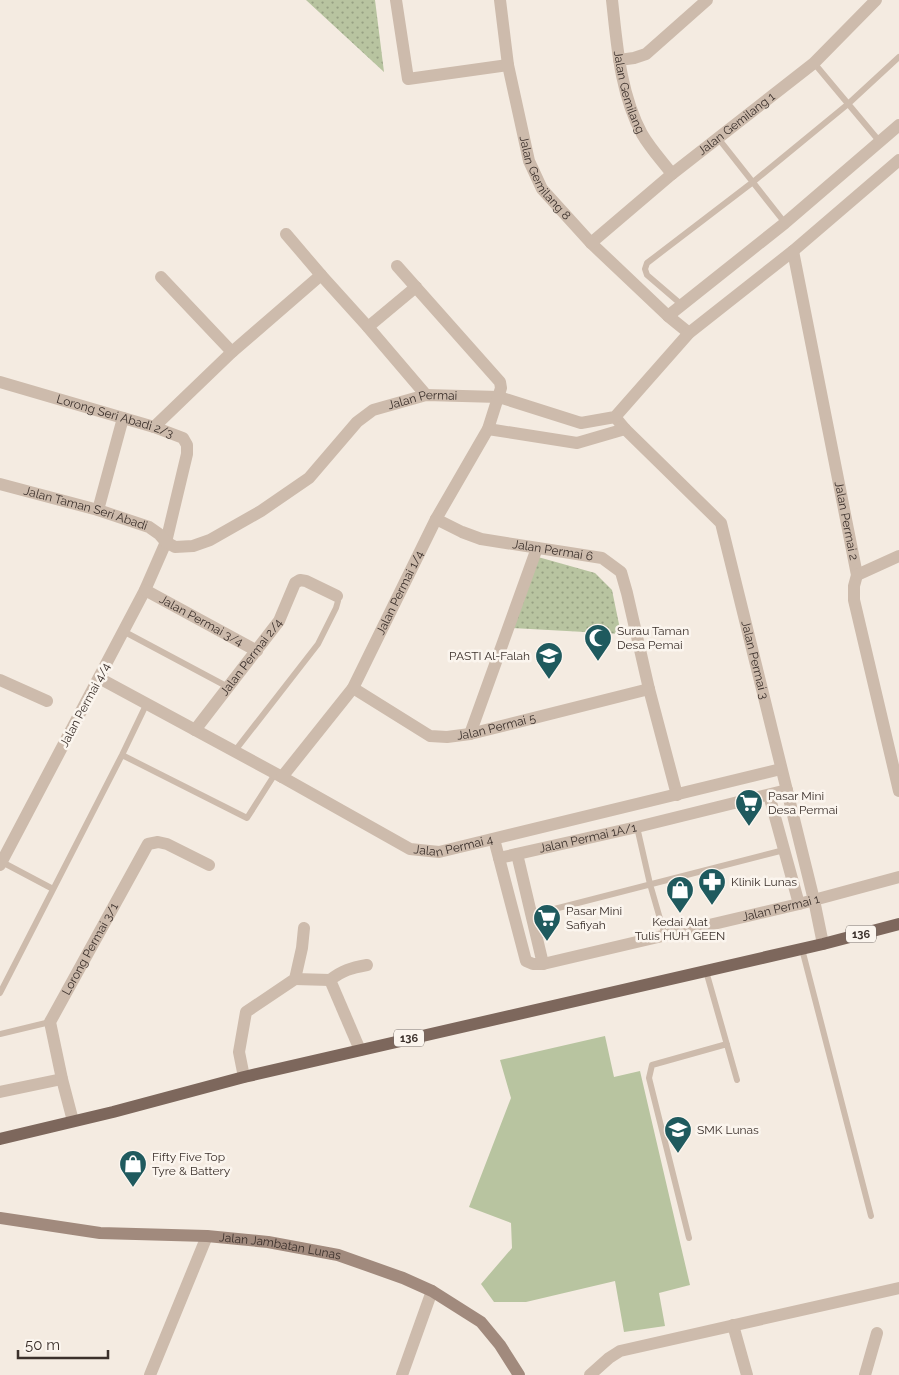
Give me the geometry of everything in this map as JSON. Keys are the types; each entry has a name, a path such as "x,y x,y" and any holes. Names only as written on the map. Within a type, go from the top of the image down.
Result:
{"main road":[{"name":"136","path":"0,1139 114,1112 244,1077 802,949 899,924"},
{"name":"Jalan Jambatan Lunas","path":"0,1218 100,1233 207,1236 268,1242 338,1255 403,1278 432,1291 481,1322 500,1345 519,1375"}],"street":[{"path":"396,0 408,79 508,65"},
{"name":"Jalan Gemilang 8","path":"500,0 508,65 529,161 542,189 591,243 668,316 689,333"},
{"name":"Jalan Gemilang","path":"612,0 619,60 628,102 642,135 672,174"},
{"path":"619,60 646,54 707,0"},
{"name":"Jalan Gemilang 1","path":"591,243 672,174 814,62 876,0"},
{"path":"668,316 785,223 899,125"},
{"path":"615,417 689,333 793,250 899,160"},
{"path":"286,234 426,395"},
{"name":"Jalan Permai 2","path":"793,250 856,575 854,600 896,767 899,791"},
{"path":"398,266 500,382 499,397"},
{"path":"154,427 232,352 321,275"},
{"path":"161,277 232,352"},
{"path":"368,327 416,287"},
{"name":"Lorong Seri Abadi 2/3","path":"0,382 154,427 183,438 187,445 187,454 166,542"},
{"name":"Jalan Permai","path":"166,542 175,548 193,546 210,540 261,511 309,478 357,422 374,410 426,395 499,397 581,423 615,417"},
{"name":"Jalan Permai 1/4","path":"279,776 353,688 436,519 488,429 499,397"},
{"name":"Jalan Permai 3","path":"615,417 721,523 814,900 823,944"},
{"path":"98,510 123,418"},
{"path":"488,429 577,443 625,429"},
{"name":"Jalan Taman Seri Abadi","path":"0,484 98,510 149,527 166,542"},
{"name":"Jalan Permai 6","path":"436,519 481,539 602,558 621,572 649,689 678,794"},
{"name":"Jalan Permai 4/4","path":"1,864 145,590 166,542"},
{"path":"470,734 537,548"},
{"path":"856,575 899,556"},
{"name":"Jalan Permai 2/4","path":"195,730 279,621 295,583 300,580 306,581 337,596"},
{"name":"Jalan Permai 3/4","path":"145,590 257,651"},
{"name":"Jalan Permai 4","path":"99,678 410,849 439,852 781,769"},
{"path":"0,680 47,702"},
{"name":"Jalan Permai 5","path":"353,688 430,736 447,737 470,734 649,689"},
{"name":"Jalan Permai 1A/1","path":"499,858 637,827 787,790"},
{"path":"770,795 798,904"},
{"path":"494,839 526,961 533,964 543,964 517,854"},
{"name":"Lorong Permai 3/1","path":"50,1022 148,844 158,842 167,844 209,865"},
{"name":"Jalan Permai 1","path":"543,964 666,936 899,878"},
{"path":"295,979 302,948 304,928"},
{"path":"244,1077 239,1052 246,1012 295,979 330,980 347,969 367,966"},
{"path":"330,980 360,1050"},
{"path":"50,1022 72,1121"},
{"path":"0,1092 62,1079"},
{"path":"150,1375 207,1236"},
{"path":"590,1375 620,1351 899,1288"},
{"path":"402,1375 432,1291"},
{"path":"733,1325 747,1375"},
{"path":"866,1375 877,1334"}],"lane":[{"path":"682,305 647,275 645,269 647,263 753,182 848,104 899,57"},
{"path":"814,62 880,142"},
{"path":"718,138 785,223"},
{"path":"234,752 318,644 336,608 337,596"},
{"path":"123,631 228,687"},
{"path":"0,993 147,703"},
{"path":"122,755 247,818 279,776"},
{"path":"637,827 650,884 666,936"},
{"path":"531,915 784,850"},
{"path":"1,864 53,889"},
{"path":"802,949 872,1216"},
{"path":"706,971 737,1080"},
{"path":"0,1034 50,1022"},
{"path":"689,1238 649,1078 650,1071 652,1065 727,1044"}],"green space":[{"path":"306,0 375,0 384,72"},
{"path":"538,557 595,573 612,590 621,634 512,628"},
{"path":"605,1036 614,1077 640,1071 690,1285 659,1293 665,1326 624,1332 615,1281 526,1302 494,1302 481,1284 512,1248 511,1223 469,1207 511,1098 500,1060"}],"place":[{"name":"Surau Taman Desa Pemai","path":"598,662"},
{"name":"PASTI Al-Falah","path":"549,680"},
{"name":"Pasar Mini Desa Permai","path":"749,827"},
{"name":"Klinik Lunas","path":"712,906"},
{"name":"Kedai Alat Tulis HUH GEEN","path":"680,914"},
{"name":"Pasar Mini Safiyah","path":"547,942"},
{"name":"SMK Lunas","path":"678,1154"},
{"name":"Fifty Five Top Tyre & Battery","path":"133,1188"}]}
